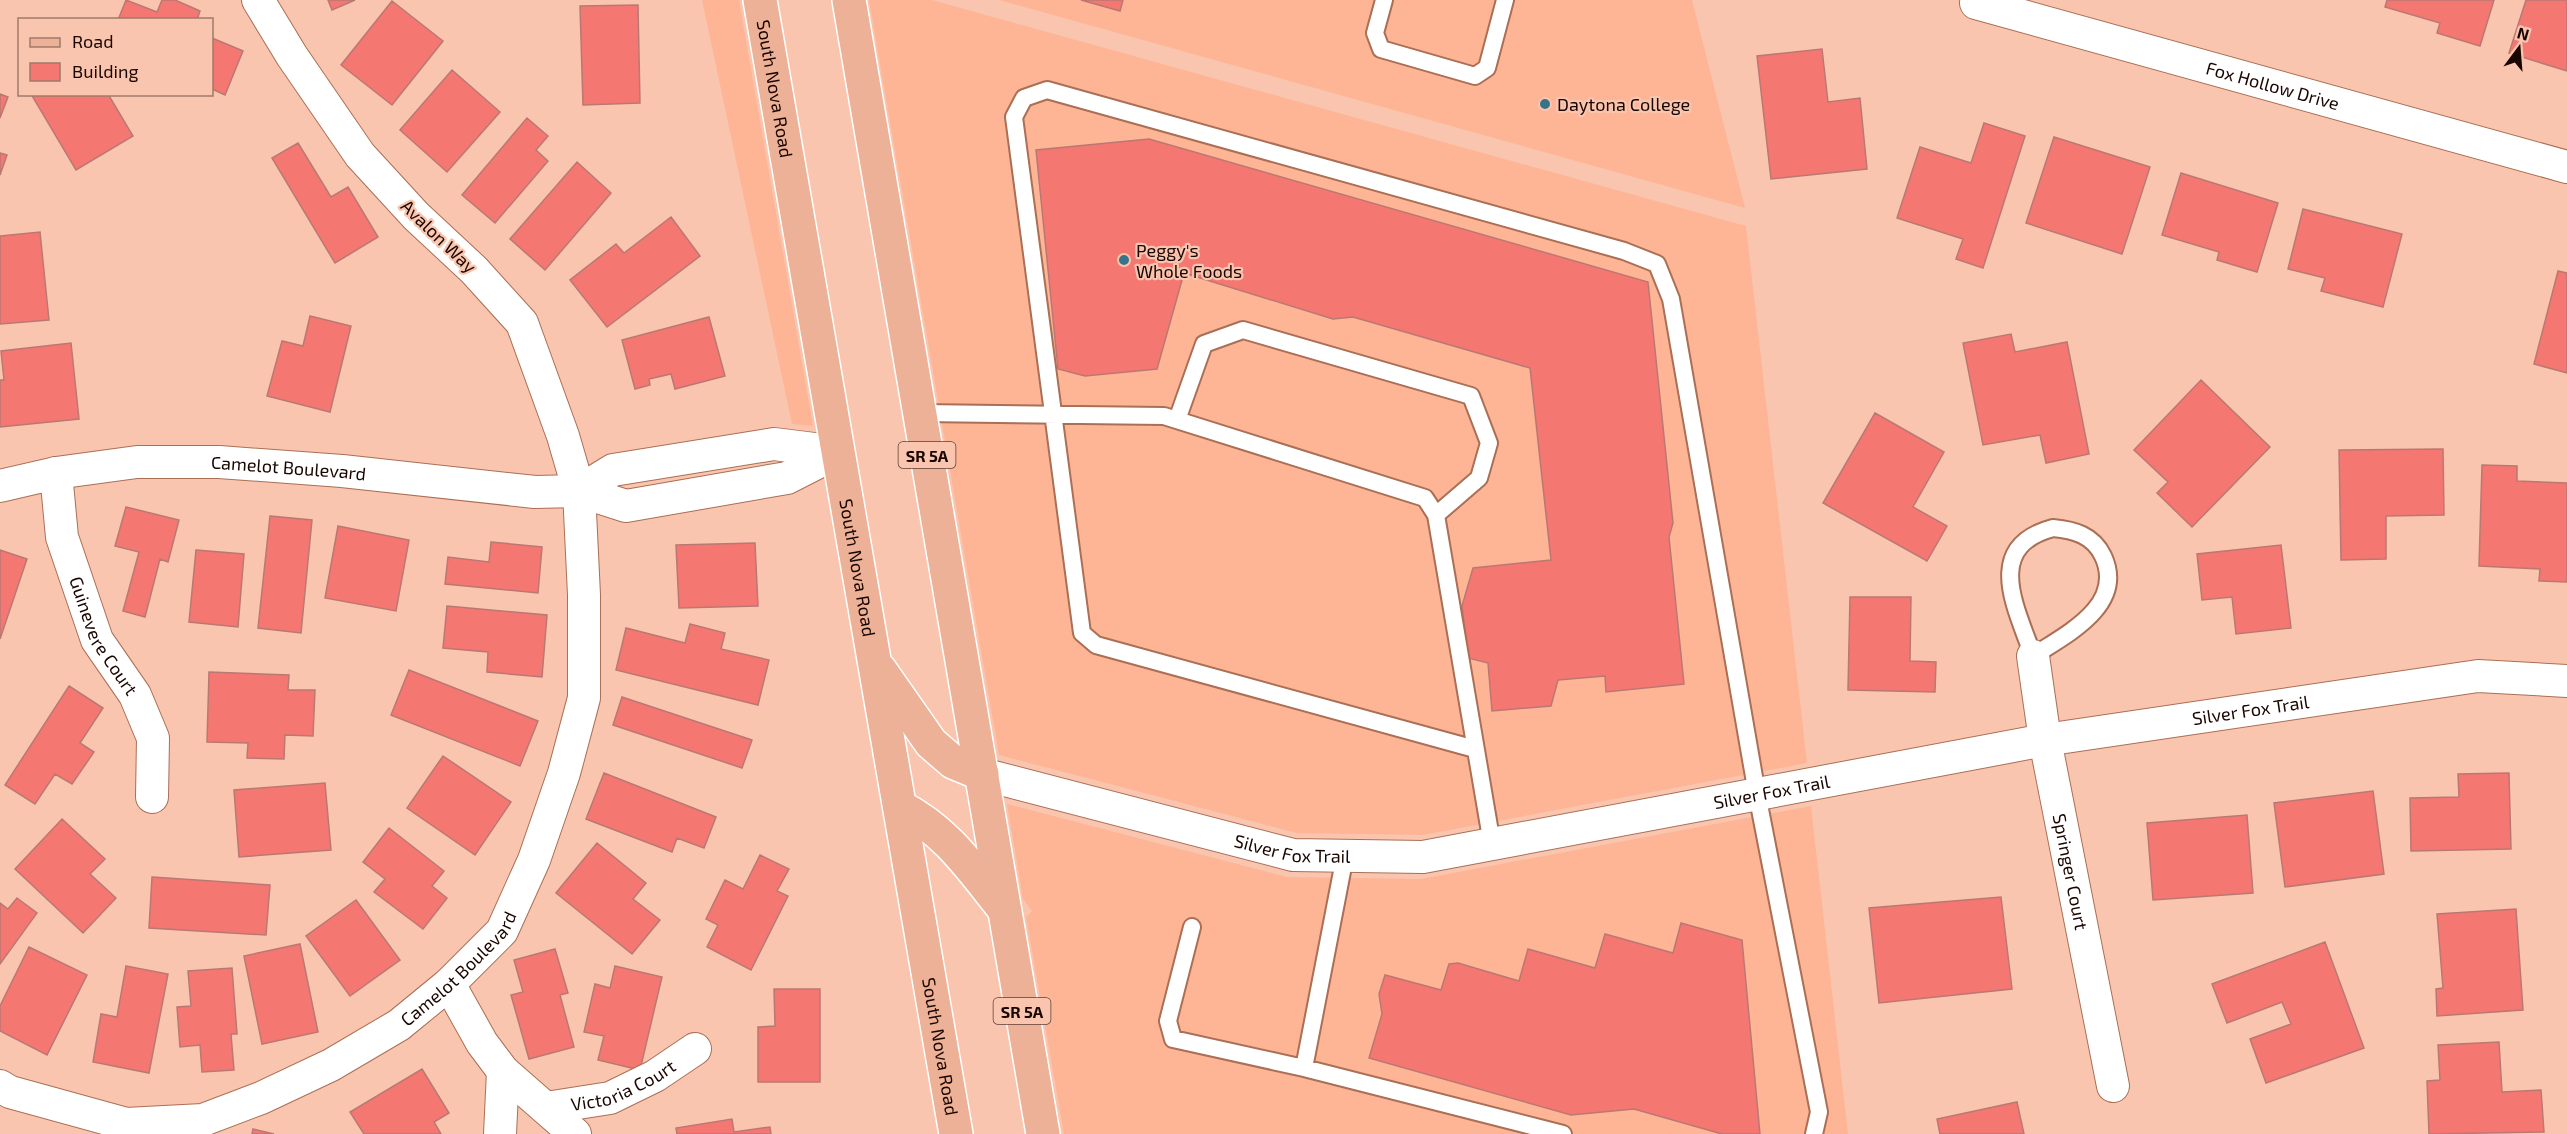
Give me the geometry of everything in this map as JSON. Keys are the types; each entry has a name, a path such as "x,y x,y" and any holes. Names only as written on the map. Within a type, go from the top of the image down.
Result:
{"main road":[{"name":"South Nova Road","path":"760,0 956,1134"},
{"name":"SR 5A","path":"849,0 1043,1134"},
{"path":"874,661 931,743 953,762 982,774"},
{"path":"900,807 924,819 951,843 1005,910"}],"street":[{"name":"Avalon Way","path":"258,0 292,56 360,155 416,216 474,270 522,324 563,436 579,491"},
{"name":"Fox Hollow Drive","path":"1976,3 2567,167"},
{"name":"Camelot Boulevard","path":"0,486 56,473 137,462 219,462 342,471 535,492 579,491 626,506 787,478 838,452"},
{"name":"Guinevere Court","path":"56,473 62,537 97,640 135,695 153,738 152,798"},
{"name":"Camelot Boulevard","path":"0,1086 10,1092 38,1101 126,1124 203,1120 261,1098 331,1065 399,1025 449,984 502,932 534,860 564,772 584,698 584,595 579,491"},
{"name":"Springer Court","path":"2033,656 2045,740 2114,1086"},
{"name":"Silver Fox Trail","path":"982,774 1293,855 1423,857 2045,740 2478,676 2567,681"},
{"name":"Victoria Court","path":"449,984 482,1043 503,1071 575,1134"},
{"name":"Victoria Court","path":"546,1108 610,1098 655,1076 695,1049"},
{"path":"500,1134 503,1071"}],"lane":[{"path":"1384,0 1375,33 1381,49 1475,76 1487,68 1505,0"},
{"path":"1475,748 1096,645 1082,633 1051,413 1014,117 1024,98 1047,90 1613,248 1657,264 1671,300 1756,794 1819,1112 1814,1134"},
{"path":"1177,420 1203,344 1243,330 1471,396 1489,443 1479,478 1436,515"},
{"path":"920,413 1164,416 1425,498 1436,515 1492,844"},
{"path":"2053,528 2072,530 2089,538 2100,549 2108,566 2108,583 2103,600 2094,613 2079,626 2033,656 2010,589 2009,570 2015,553 2024,541 2037,532 2053,528"},
{"path":"1304,1068 1345,856"},
{"path":"1192,927 1168,1021 1173,1039 1304,1068 1563,1134"}],"shaded area":[{"path":"702,0 739,0 813,426 792,424"},
{"path":"869,0 932,0 1746,226 1807,763 1423,835 1297,833 999,755"},
{"name":"Daytona College","path":"999,0 1692,0 1745,208"},
{"path":"1007,804 1287,877 1421,879 1811,806 1848,1134 1064,1134 1026,917 1032,911 1023,899"}],"building":[{"path":"126,0 157,12 162,0 175,0 200,11 198,18 119,18"},
{"path":"328,0 355,0 332,10"},
{"path":"1081,0 1123,0 1120,11"},
{"path":"2387,0 2494,0 2480,46 2437,33 2440,23 2385,7"},
{"path":"2526,0 2567,0 2567,71 2509,53"},
{"path":"392,1 443,41 392,105 341,65"},
{"path":"638,5 640,103 583,105 580,6"},
{"path":"213,38 243,51 225,95 213,89"},
{"path":"1822,49 1828,102 1860,98 1867,169 1771,179 1757,56"},
{"path":"452,70 500,112 447,172 400,130"},
{"path":"0,94 8,97 0,118"},
{"path":"32,96 109,96 133,136 76,170"},
{"path":"527,118 548,136 536,150 548,161 495,223 462,195"},
{"path":"1984,123 2025,136 1983,268 1956,259 1963,239 1897,218 1920,147 1971,163"},
{"path":"2054,137 2150,167 2122,254 2026,223"},
{"path":"1149,139 1648,282 1673,523 1669,537 1684,684 1606,692 1605,676 1558,680 1551,706 1492,711 1488,663 1468,658 1462,606 1473,568 1551,560 1530,368 1353,317 1333,319 1184,273 1157,369 1085,376 1058,369 1036,150"},
{"path":"298,143 331,197 348,187 378,237 335,263 272,158"},
{"path":"0,153 7,155 0,175"},
{"path":"577,162 611,193 545,270 510,239"},
{"path":"2181,173 2278,203 2257,272 2217,260 2219,252 2162,235"},
{"path":"2303,209 2402,234 2383,307 2321,291 2325,278 2288,269"},
{"path":"671,217 700,256 607,327 570,280 616,244 624,253"},
{"path":"40,232 49,320 0,324 0,236"},
{"path":"2558,271 2567,273 2567,373 2534,364"},
{"path":"310,316 351,326 330,412 267,396 282,341 303,346"},
{"path":"709,317 725,376 675,389 671,374 649,379 650,385 635,389 622,340"},
{"path":"2011,334 2015,352 2067,342 2089,454 2046,463 2040,435 1983,445 1963,343"},
{"path":"71,343 79,419 0,427 0,380 4,380 1,351"},
{"path":"2201,380 2270,447 2192,527 2157,493 2168,482 2134,450"},
{"path":"1875,413 1944,452 1913,507 1947,526 1927,561 1823,503"},
{"path":"2443,449 2444,515 2386,516 2386,559 2341,560 2339,450"},
{"path":"2482,465 2517,466 2517,481 2567,483 2567,582 2539,581 2540,569 2479,566"},
{"path":"126,507 179,520 168,562 160,559 145,617 123,611 139,552 115,546"},
{"path":"270,516 312,520 301,633 258,628"},
{"path":"338,526 409,540 396,611 325,598"},
{"path":"491,542 542,547 538,593 445,584 448,557 489,562"},
{"path":"755,543 758,606 679,608 676,545"},
{"path":"2281,545 2291,628 2236,634 2232,597 2202,600 2197,554"},
{"path":"0,550 27,559 0,639"},
{"path":"196,550 244,554 238,627 189,622"},
{"path":"1850,597 1911,597 1910,661 1936,662 1935,692 1848,690"},
{"path":"447,606 547,615 542,677 487,672 488,652 443,648"},
{"path":"690,624 725,633 721,649 769,660 758,705 616,670 626,628 685,643"},
{"path":"409,670 538,721 520,766 391,715"},
{"path":"209,672 289,675 288,690 315,690 313,736 285,735 284,759 247,758 248,743 207,742"},
{"path":"69,686 103,708 80,743 94,752 72,784 55,774 35,804 5,785"},
{"path":"622,697 752,740 742,768 613,725"},
{"path":"443,756 511,802 475,855 407,808"},
{"path":"604,773 716,817 704,848 677,838 672,852 586,819"},
{"path":"2509,773 2511,849 2411,851 2410,798 2459,797 2458,774"},
{"path":"325,783 331,850 239,857 234,790"},
{"path":"2373,791 2384,874 2285,887 2274,803"},
{"path":"2247,815 2253,893 2153,900 2147,823"},
{"path":"62,819 105,859 90,874 116,898 83,933 15,869"},
{"path":"389,828 444,871 432,886 447,898 423,929 374,892 385,879 363,862"},
{"path":"597,843 646,883 633,899 660,920 632,954 556,893"},
{"path":"760,855 789,869 777,891 788,896 751,970 707,947 718,925 706,919 725,880 743,889"},
{"path":"152,877 270,885 266,935 149,928"},
{"path":"2001,897 2012,989 1879,1003 1869,908"},
{"path":"17,898 37,913 0,964 0,903 8,909"},
{"path":"356,900 400,960 350,996 306,936"},
{"path":"2516,909 2523,1010 2437,1016 2436,989 2443,988 2437,914"},
{"path":"1681,923 1742,940 1760,1134 1722,1134 1634,1109 1571,1115 1369,1058 1382,1014 1379,994 1385,975 1441,990 1449,964 1458,963 1519,981 1528,949 1595,968 1605,934 1673,953"},
{"path":"2325,942 2364,1048 2266,1083 2250,1039 2291,1024 2282,1002 2227,1023 2212,984"},
{"path":"300,944 318,1032 262,1044 244,956"},
{"path":"29,947 87,975 47,1055 0,1031 0,1006"},
{"path":"555,949 568,993 560,995 574,1047 529,1059 511,995 523,992 514,960"},
{"path":"126,966 168,974 149,1073 93,1062 101,1014 117,1017"},
{"path":"615,966 662,977 640,1070 598,1060 604,1036 584,1032 595,984 610,988"},
{"path":"232,968 237,1034 231,1034 234,1070 202,1072 200,1045 180,1047 177,1007 191,1006 188,971"},
{"path":"774,989 820,989 820,1082 758,1082 758,1027 775,1026"},
{"path":"2499,1042 2502,1092 2541,1090 2544,1132 2429,1134 2427,1081 2440,1080 2438,1045"},
{"path":"422,1069 449,1113 434,1122 441,1134 364,1134 350,1112"},
{"path":"2017,1102 2024,1134 1940,1134 1937,1119"},
{"path":"732,1119 734,1132 770,1127 771,1134 677,1134 676,1128"},
{"path":"253,1129 274,1134 252,1134"}],"place":[{"name":"Daytona College","path":"1545,104"},
{"name":"Peggy's Whole Foods","path":"1124,260"}]}
